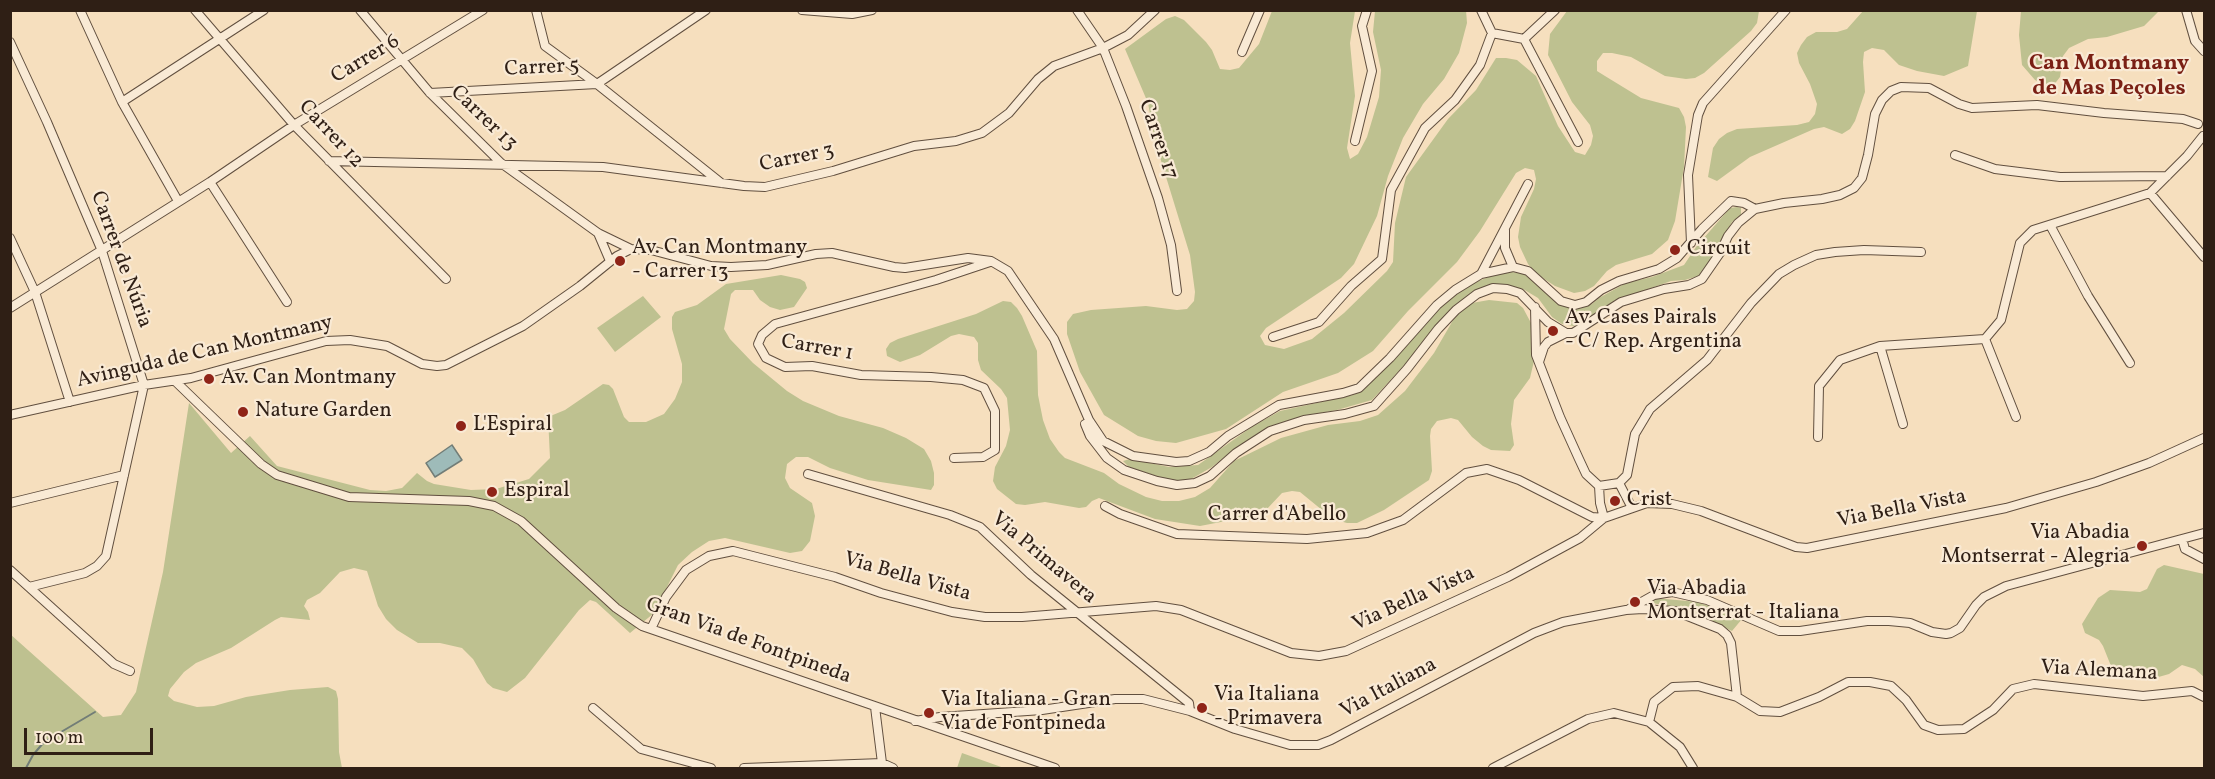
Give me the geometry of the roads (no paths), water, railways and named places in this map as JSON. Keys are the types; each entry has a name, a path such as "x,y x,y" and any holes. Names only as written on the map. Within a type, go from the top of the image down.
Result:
{"street":[{"path":"80,10 122,102 178,201"},
{"name":"Carrer 12","path":"195,10 294,125 446,279"},
{"path":"122,102 264,10"},
{"name":"Carrer 13","path":"360,10 430,93 501,163 598,233 631,249"},
{"name":"Carrer 6","path":"10,308 210,182 294,125 483,10"},
{"path":"536,10 545,46 722,183"},
{"name":"Carrer 5","path":"430,93 597,84 706,10"},
{"path":"802,10 852,14 872,10"},
{"name":"Carrer 17","path":"1077,10 1103,48 1158,198 1172,245 1177,291"},
{"name":"Carrer 3","path":"329,161 603,167 765,187 833,171 914,146 956,141 982,133 1009,113 1038,79 1054,66 1103,48 1128,35 1155,10"},
{"path":"1242,52 1260,10"},
{"path":"1355,141 1372,72 1362,26 1367,10"},
{"path":"1273,337 1319,322 1351,286 1382,259 1391,190 1425,128 1455,100 1480,65 1492,33 1481,10"},
{"path":"1524,39 1556,10"},
{"path":"1691,243 1688,175 1698,115 1703,103 1786,10"},
{"path":"2186,10 2195,40 2205,51"},
{"path":"1492,33 1524,39"},
{"path":"1524,39 1578,142"},
{"name":"Carrer de Núria","path":"10,42 102,251 144,385 106,556 97,566 85,573 29,587"},
{"path":"1539,362 1548,342 1566,333 1579,330 1621,302 1664,289 1689,285 1702,279 1720,253 1728,236 1738,223 1755,209 1822,199 1840,195 1854,188 1862,178 1869,155 1875,114 1882,100 1891,91 1901,87 1929,88 1959,104 1972,108 2037,105 2201,121 2198,131 2204,137 2150,193 2033,230 2020,243 2001,320 1985,339 1880,346 1840,360 1819,386 1818,437"},
{"path":"1955,154 1995,169 2060,177 2167,176"},
{"path":"210,182 287,302"},
{"path":"1481,274 1528,184"},
{"path":"2150,193 2205,256"},
{"path":"631,249 651,250 711,266 767,265 816,254 832,253 905,268 968,258 991,261 1008,271 1054,339 1078,398 1096,433 1112,447 1133,456 1176,462 1190,461 1209,452 1228,436 1279,405 1359,388 1390,358 1437,305 1455,290 1481,274 1513,267 1528,271 1561,301 1575,305 1586,302 1600,290 1619,281 1659,269 1677,258 1731,201 1744,203 1755,209"},
{"path":"2049,225 2088,296 2130,363"},
{"path":"1505,226 1505,248 1513,267"},
{"path":"598,233 610,261"},
{"path":"10,238 35,292 70,402"},
{"name":"Avinguda de Can Montmany","path":"10,415 144,385 175,381 326,341 350,340 387,346 422,363 446,365 523,326 580,286 610,261 631,249"},
{"path":"1599,486 1619,483 1627,476 1635,434 1650,409 1707,360 1750,303 1779,274 1815,255 1864,250 1921,252"},
{"name":"Carrer 1","path":"954,458 983,458 995,450 995,411 984,388 963,380 861,375 812,366 785,367 766,358 758,344 762,335 775,324 926,283 991,261"},
{"path":"1078,398 1090,436 1107,458 1124,470 1157,481 1177,485 1195,483 1210,476 1236,453 1270,431 1304,420 1345,414 1374,406 1438,329 1456,310 1477,294 1493,288 1520,293 1548,322 1566,333"},
{"path":"1535,308 1535,348 1539,362 1560,417 1586,474 1599,486 1604,518"},
{"path":"1985,339 2016,417"},
{"path":"1880,346 1903,424"},
{"name":"Gran Via de Fontpineda","path":"175,381 261,465 277,475 341,495 469,501 502,509 521,521 633,621 1055,768"},
{"name":"Via Bella Vista","path":"651,629 666,597 686,570 709,556 733,551 836,577 881,593 952,612 985,617 1080,613 1156,606 1181,610 1291,653 1319,656 1346,651 1508,577 1580,538 1604,518 1647,503 1672,504 1701,511 1796,547 1807,548 2006,508 2096,482 2149,463 2205,438"},
{"name":"Carrer d'Abello","path":"1105,506 1120,514 1177,534 1307,539 1367,533 1403,520 1466,472 1487,469 1519,480 1592,517 1604,518"},
{"name":"Via Primavera","path":"808,474 950,515 980,527 1031,575 1189,703 1190,711"},
{"path":"10,503 124,475"},
{"path":"1619,483 1632,508"},
{"path":"1626,610 1654,595 1672,592 1707,600 1779,631 1800,631 1867,621 1889,621 1910,623 1932,632 1946,634 1960,628 1976,605 1994,591 2205,533"},
{"path":"2182,539 2185,549 2205,559"},
{"path":"10,570 114,663 130,671"},
{"path":"1626,610 1675,611 1720,629 1731,643 1737,697"},
{"name":"Via Italiana","path":"915,721 940,717 1042,710 1130,698 1190,711 1290,745 1318,746 1534,633 1563,622 1626,610"},
{"name":"Via Alemana","path":"1649,722 1654,702 1673,687 1698,686 1737,697 1760,711 1780,712 1819,697 1848,682 1870,682 1891,686 1906,700 1924,725 1938,730 1964,729 1993,710 2013,689 2034,684 2143,696 2192,691 2205,697"},
{"path":"875,707 882,763"},
{"path":"593,708 641,749 711,768"},
{"path":"1493,768 1588,720 1614,713 1649,722 1680,747 1693,768"},
{"path":"744,768 882,763 893,768"}],"water":[{"path":"452,445 462,460 435,477 426,463"}],"waterway":[{"path":"26,768 44,742 95,712"}],"place":[{"name":"Circuit","path":"1675,250"},
{"name":"Av. Can Montmany - Carrer 13","path":"620,261"},
{"name":"Av. Cases Pairals - C/ Rep. Argentina","path":"1553,331"},
{"name":"Av. Can Montmany","path":"209,379"},
{"name":"Nature Garden","path":"243,412"},
{"name":"L'Espiral","path":"461,426"},
{"name":"Espiral","path":"492,492"},
{"name":"Crist","path":"1615,501"},
{"name":"Via Abadia Montserrat - Alegria","path":"2142,546"},
{"name":"Via Abadia Montserrat - Italiana","path":"1635,602"},
{"name":"Via Italiana - Primavera","path":"1202,708"},
{"name":"Via Italiana - Gran Via de Fontpineda","path":"929,713"}],"district":[{"name":"Can Montmany de Mas Peçoles","path":"2109,78"}]}
